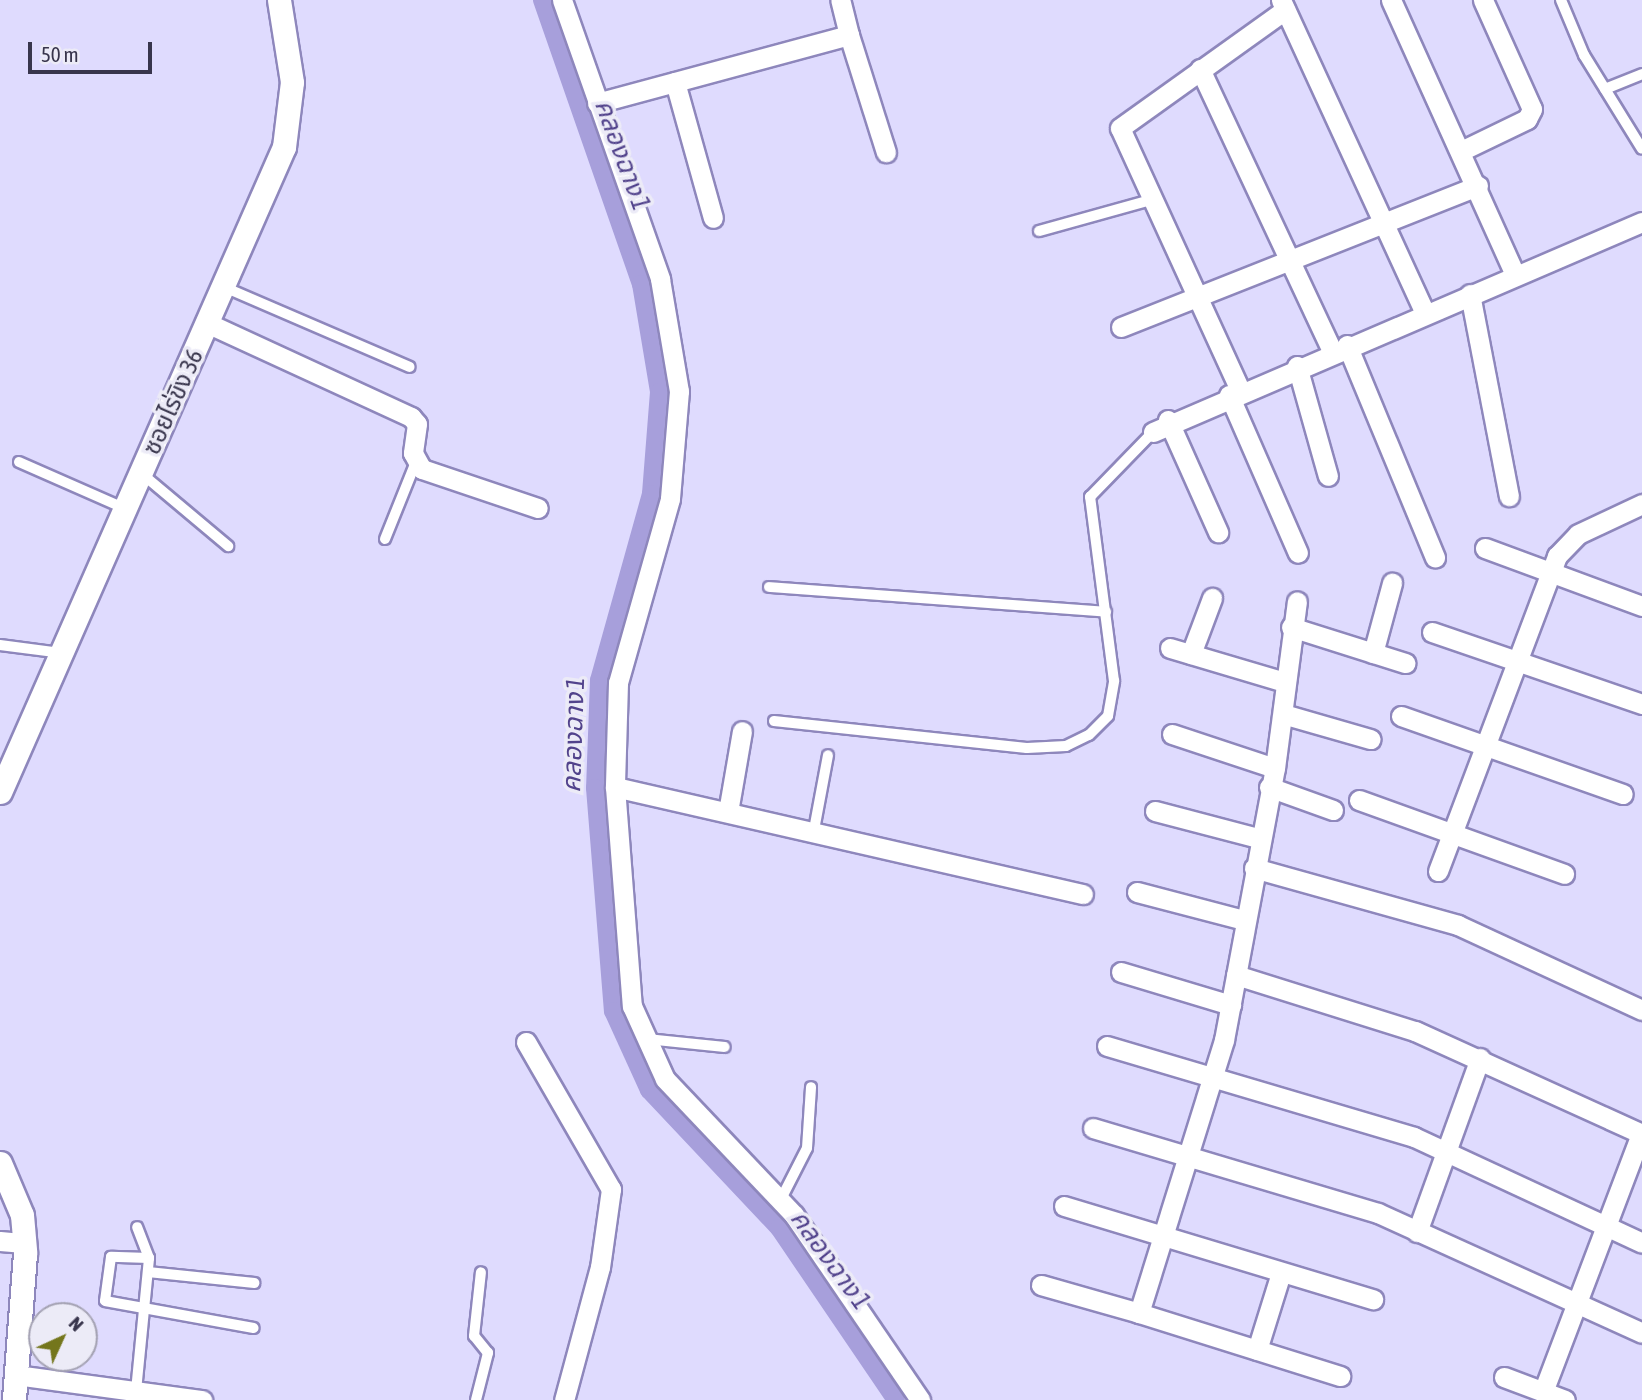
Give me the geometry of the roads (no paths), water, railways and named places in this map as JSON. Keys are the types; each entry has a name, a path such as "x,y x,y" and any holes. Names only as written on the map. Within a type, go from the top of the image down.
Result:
{"street":[{"name":"ซอยไร่ขิง 36","path":"0,792 284,146 292,82 279,0"},
{"path":"562,0 660,279 679,391 670,499 618,683 615,787 627,976 643,1038 686,1107 780,1201 920,1400"},
{"path":"840,0 886,152"},
{"path":"1391,0 1463,150 1516,275"},
{"path":"1463,150 1527,119 1532,109 1483,0"},
{"path":"1298,553 1198,301 1120,128 1283,5 1424,313"},
{"path":"597,103 849,35"},
{"path":"1200,69 1290,263 1339,348 1435,557"},
{"path":"674,82 713,218"},
{"path":"1121,327 1198,301 1478,186"},
{"path":"1218,532 1160,426 1234,392 1642,222"},
{"path":"1470,294 1508,496"},
{"path":"207,323 411,417 417,424 416,461 538,508"},
{"path":"1297,366 1328,476"},
{"path":"1438,871 1551,572 1566,542 1640,502"},
{"path":"1485,548 1642,606"},
{"path":"1373,653 1392,583"},
{"path":"1191,654 1212,598"},
{"path":"1139,1313 1192,1158 1231,1005 1258,838 1276,768 1291,628 1297,601"},
{"path":"1291,628 1405,663"},
{"path":"1432,632 1642,704"},
{"path":"1170,648 1285,682"},
{"path":"1283,714 1370,739"},
{"path":"1401,716 1623,794"},
{"path":"728,811 742,731"},
{"path":"1172,734 1276,768"},
{"path":"615,787 814,830 1083,894"},
{"path":"1269,787 1334,810"},
{"path":"1359,800 1564,874"},
{"path":"1155,811 1258,838"},
{"path":"1254,868 1458,925 1642,1010"},
{"path":"1137,892 1244,920"},
{"path":"1121,972 1231,1005"},
{"path":"1237,975 1480,1058 1642,1134 1601,1229 1543,1392"},
{"path":"526,1042 611,1189 600,1267 564,1400"},
{"path":"1107,1046 1449,1151 1601,1229 1642,1243"},
{"path":"1417,1232 1449,1151 1480,1058"},
{"path":"1093,1128 1378,1213 1572,1306 1642,1333"},
{"path":"0,1163 22,1215 24,1243 14,1400"},
{"path":"1064,1206 1373,1299"},
{"path":"0,1241 24,1243"},
{"path":"1257,1350 1281,1273"},
{"path":"1041,1285 1340,1376"},
{"path":"16,1375 202,1400"},
{"path":"1504,1377 1565,1400"}],"lane":[{"path":"1561,0 1605,89 1642,149"},
{"path":"1605,89 1642,74"},
{"path":"1039,231 1151,200"},
{"path":"224,287 410,367"},
{"path":"774,721 1027,748 1066,746 1108,716 1114,681 1090,497 1160,426"},
{"path":"385,539 416,461"},
{"path":"19,462 126,508"},
{"path":"141,473 228,546"},
{"path":"769,587 1106,612"},
{"path":"0,645 61,653"},
{"path":"814,830 828,755"},
{"path":"643,1038 725,1047"},
{"path":"780,1201 807,1148 811,1087"},
{"path":"136,1391 149,1258 138,1227"},
{"path":"149,1258 111,1257 102,1292 115,1307 254,1328"},
{"path":"148,1272 254,1283"},
{"path":"476,1400 488,1353 474,1336 481,1272"}],"waterway":[{"name":"คลองฉาง 1","path":"542,0 641,284 659,392 651,494 599,680 595,788 613,1011 649,1090 779,1228 896,1400"}]}
